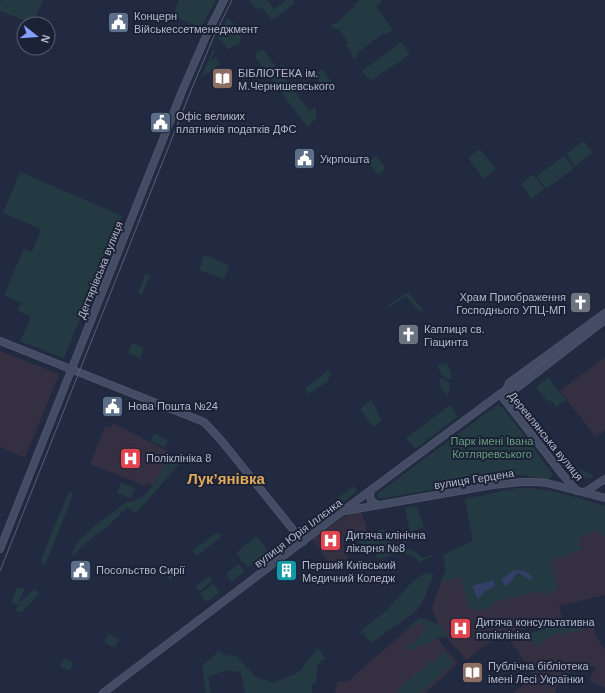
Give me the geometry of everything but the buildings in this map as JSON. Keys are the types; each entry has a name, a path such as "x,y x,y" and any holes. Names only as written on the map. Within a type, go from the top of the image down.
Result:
{"main road":[{"name":"Дегтярівська вулиця","path":"0,549 183,89 207,34 224,0"},
{"name":"вулиця Юрія Іллєнка","path":"103,693 506,390 509,383 605,313"},
{"name":"вулиця Юрія Іллєнка","path":"506,390 514,390 605,320"},
{"path":"0,341 204,422 220,439 303,542"},
{"name":"Деревлянська вулиця","path":"500,394 560,472 577,490"},
{"path":"584,492 605,479"},
{"name":"вулиця Герцена","path":"342,512 493,485 521,482 537,482 577,490 605,498"},
{"path":"371,490 371,501 378,505"}],"shaded area":[{"path":"0,351 59,374 25,458 0,447"},
{"path":"605,357 605,430 596,437 560,391"},
{"name":"Поліклініка 8","path":"113,423 167,451 166,470 154,487 148,483 146,486 90,464 105,426 110,428"},
{"path":"519,488 547,490 605,506 605,595 559,606 562,617 517,631 492,641 466,660 440,630 432,608 446,571 443,555 473,541 465,499"},
{"name":"Дитяча клінічна лікарня №8","path":"361,512 366,525 367,534 343,544 350,562 336,572 312,539 348,515"},
{"path":"591,618 596,636 605,649 605,688 589,680 596,668 591,666 587,672 576,668 559,682 555,690 556,693 513,693 534,676 511,642 540,630"},
{"path":"421,619 458,663 425,693 335,693 337,682 348,681"}],"green space":[{"path":"3,0 43,0 36,16 16,16 16,18 0,11 0,2"},
{"path":"179,0 216,0 201,28 173,16"},
{"path":"249,0 267,0 274,9 287,0 293,0 295,3 272,20 262,7 256,10"},
{"path":"359,0 381,0 382,2 376,6 393,30 386,34 383,33 357,53 358,56 354,59 346,45 349,43 338,29 334,29 331,24 335,24 354,7"},
{"path":"227,19 232,21 238,29 241,38 239,44 228,49 218,38"},
{"path":"401,42 410,54 372,80 368,79 362,71"},
{"path":"263,49 309,111 315,107 316,119 307,127 256,58 256,53"},
{"path":"213,50 215,51 210,61 216,58 220,64 201,78"},
{"path":"322,69 334,85 326,91 314,75"},
{"path":"584,141 593,153 575,166 566,154"},
{"path":"480,149 496,169 484,179 468,158"},
{"path":"376,156 386,168 378,175 368,162"},
{"path":"564,156 574,168 546,189 537,176"},
{"path":"20,172 122,216 64,358 20,341 31,317 18,311 21,303 4,295 24,249 32,252 41,229 3,213"},
{"path":"533,174 544,189 532,199 521,184"},
{"path":"204,255 229,265 224,279 199,270"},
{"path":"145,274 150,276 142,295 138,293"},
{"path":"409,293 423,310 420,312 406,296 390,307 388,305"},
{"path":"132,343 144,348 140,358 128,353"},
{"path":"440,363 442,365 445,363 449,368 451,372 451,379 444,377 441,374 438,367"},
{"path":"329,370 332,375 329,377 328,381 309,394 305,388"},
{"path":"548,377 566,400 556,407 551,400 548,402 536,387"},
{"path":"441,378 450,383 448,397 440,387"},
{"path":"371,400 382,420 373,427 360,409"},
{"path":"450,405 458,416 415,449 406,438"},
{"name":"Парк імені Івана Котляревського","path":"497,405 504,409 553,474 549,479 522,475 507,476 379,499 377,494"},
{"path":"154,433 168,440 165,447 151,441"},
{"path":"173,456 180,456 182,459 137,512 133,512 127,507 105,529 92,538 72,556 78,542 94,526 127,502 136,500 143,496"},
{"path":"579,469 593,475 592,478 578,478 566,472"},
{"path":"121,483 135,488 131,498 117,493"},
{"path":"354,486 357,491 338,506 334,501"},
{"path":"519,488 530,488 552,492 605,506 605,536 599,532 592,531 577,540 583,549 552,560 551,566 558,588 546,594 538,591 495,602 488,609 469,610 461,577 445,581 440,584 446,571 443,555 473,541 465,499"},
{"path":"70,491 73,493 70,502 46,563 42,566 41,560"},
{"path":"417,506 424,527 410,532 405,508"},
{"path":"383,529 391,541 390,549 397,550 402,546 404,537 408,535 405,545 406,548 413,550 423,558 433,556 419,562 414,557 405,553 394,554 378,559 371,544 362,546 356,539 360,536"},
{"path":"218,532 222,536 196,556 193,550"},
{"path":"256,536 269,552 248,568 236,553"},
{"path":"167,564 176,575 170,580 161,568"},
{"path":"239,564 245,572 231,582 226,574"},
{"path":"425,573 434,574 424,599 417,610 373,642 370,641 363,633 359,635 362,630 388,609 412,582"},
{"path":"210,576 213,581 199,591 195,586"},
{"path":"213,584 220,592 206,602 200,594"},
{"path":"17,587 25,589 17,605 11,602"},
{"path":"35,589 39,594 22,612 18,612 16,610 20,602"},
{"path":"420,618 439,624 447,636 434,639 428,644 422,645 413,650 405,650 406,647 419,638 425,629 421,622 400,633"},
{"path":"579,621 582,623 582,630 551,635 538,645 534,645 532,640 526,641 523,636 540,630"},
{"path":"109,634 119,639 115,648 104,643"},
{"path":"317,649 320,649 325,658 317,665 316,683 312,684 312,693 245,693 241,673 229,671 220,672 208,677 211,693 206,693 202,666 219,651 224,655 236,656 256,677 274,683 299,672"},
{"path":"444,651 453,663 420,693 399,693 397,691 432,660 434,662"},
{"path":"64,658 74,663 69,671 60,666"}],"water":[{"path":"514,570 525,571 533,577 530,580 517,573 509,584 505,586 501,580"},
{"path":"494,580 495,586 485,591 479,598 477,598 472,586"}],"tram line":[{"path":"0,571 192,88 214,36 232,0"}],"place":[{"name":"Концерн Військессетменеджмент","path":"118,22"},
{"name":"БІБЛІОТЕКА ім. М.Чернишевського","path":"223,79"},
{"name":"Офіс великих платників податків ДФС","path":"160,122"},
{"name":"Укрпошта","path":"305,159"},
{"name":"Храм Приображення Господнього УПЦ-МП","path":"581,303"},
{"name":"Каплиця св. Гіацинта","path":"408,335"},
{"name":"Нова Пошта №24","path":"113,406"},
{"name":"Поліклініка 8","path":"130,458"},
{"name":"Дитяча клінічна лікарня №8","path":"331,541"},
{"name":"Посольство Сирії","path":"81,570"},
{"name":"Перший Київський Медичний Коледж","path":"287,571"},
{"name":"Дитяча консультативна поліклініка","path":"460,628"},
{"name":"Публічна бібліотека імені Лесі Українки","path":"472,672"}],"district":[{"name":"Лукʼянівка","path":"226,479"}]}
